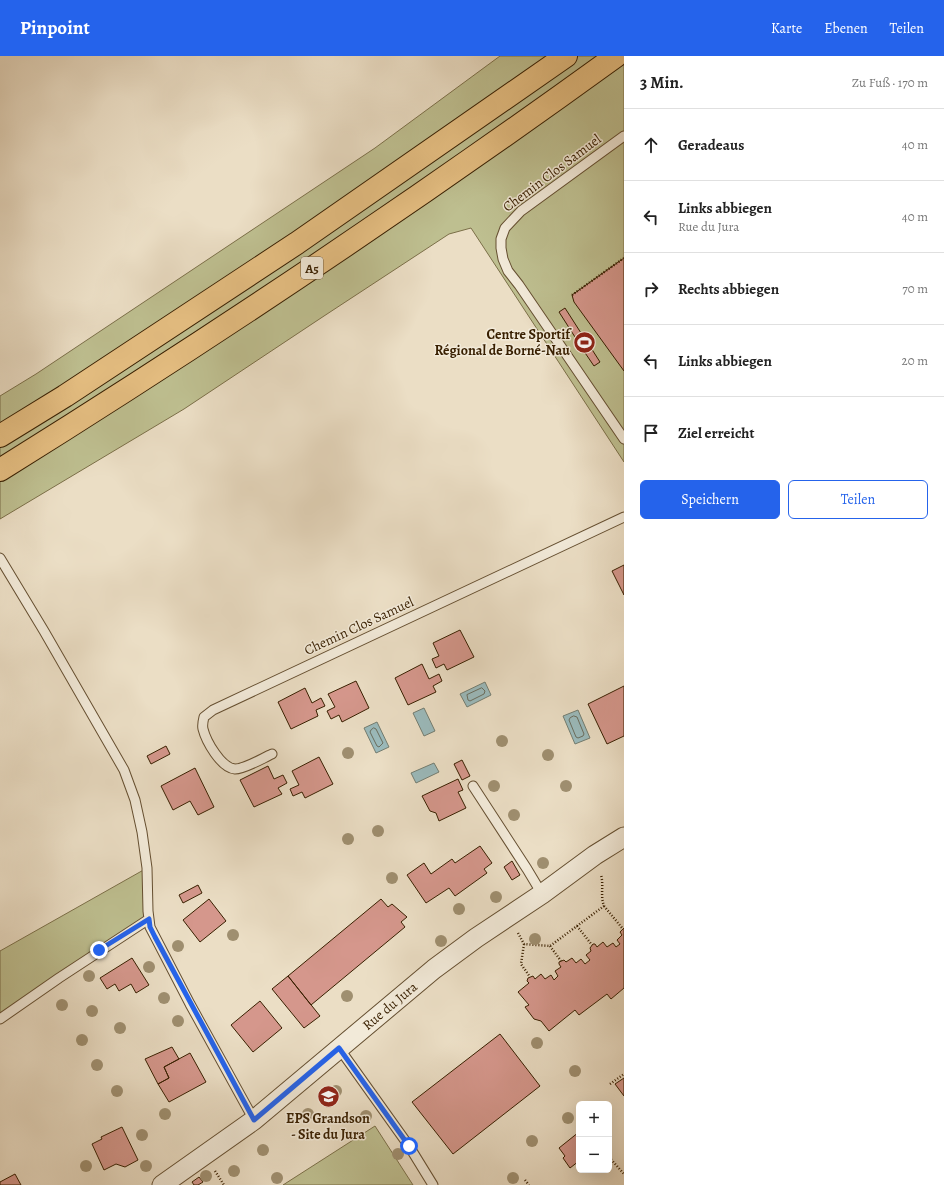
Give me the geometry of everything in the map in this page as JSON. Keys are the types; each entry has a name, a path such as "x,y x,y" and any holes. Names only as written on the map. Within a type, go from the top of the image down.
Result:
{"highway":[{"name":"A5","path":"0,436 65,396 297,243 566,56"},
{"name":"A5","path":"0,470 92,413 321,262 558,98 616,56"}],"street":[{"name":"Rue du Jura","path":"162,1185 254,1120 440,965 595,855 623,839"}],"lane":[{"name":"Chemin Clos Samuel","path":"624,136 521,211 505,228 501,239 501,248 503,259 508,271 624,439"},
{"name":"Chemin Clos Samuel","path":"272,754 240,768 230,768 219,760 205,734 202,728 204,717 213,710 624,517"},
{"path":"0,558 114,752 130,784 138,813 144,844 150,927 254,1120"},
{"path":"473,786 542,894"},
{"path":"0,1019 149,919"},
{"path":"339,1048 409,1146 433,1185"}],"path":[{"path":"572,295 624,258"},
{"path":"599,871 603,882 602,902 623,929"},
{"path":"524,944 550,946 604,906"},
{"path":"577,926 592,945"},
{"path":"516,929 524,944 521,964 530,977"},
{"path":"550,946 561,961"},
{"path":"610,1084 624,1074"},
{"path":"612,1160 624,1174"},
{"path":"216,1172 224,1185"},
{"path":"526,1180 530,1185"}],"green space":[{"path":"500,56 624,56 624,462 471,228 449,234 184,409 0,519 0,396 36,374 375,148"},
{"path":"147,868 149,919 0,1019 0,951"},
{"path":"375,1126 413,1185 283,1185"}],"water":[{"path":"485,682 491,695 467,707 460,694"},
{"path":"424,708 435,731 424,736 413,713"},
{"path":"578,710 590,738 575,744 563,716"},
{"path":"377,722 389,747 376,753 364,728"},
{"path":"434,763 439,772 416,783 411,773"}],"building":[{"path":"624,258 624,371 574,302 572,295"},
{"path":"565,308 581,333 575,337 559,312"},
{"path":"584,337 600,362 594,366 577,341"},
{"path":"624,565 624,595 612,571"},
{"path":"460,630 474,657 447,670 444,664 436,668 432,659 439,656 433,643"},
{"path":"422,664 429,679 439,674 442,681 433,686 436,692 408,705 395,678"},
{"path":"356,681 369,708 342,722 339,715 331,719 327,711 335,707 328,694"},
{"path":"624,686 624,736 607,744 588,704"},
{"path":"305,688 312,703 321,698 325,706 316,710 318,716 291,729 278,702"},
{"path":"166,746 170,754 151,764 147,756"},
{"path":"319,757 333,784 305,798 302,792 293,796 290,789 299,785 292,771"},
{"path":"462,760 470,776 462,780 454,764"},
{"path":"268,766 274,779 283,775 287,783 278,788 282,794 254,807 240,780"},
{"path":"195,768 214,807 198,815 190,801 173,810 161,786"},
{"path":"458,779 463,790 458,792 466,808 439,821 436,813 430,811 422,796"},
{"path":"480,846 492,863 484,869 487,873 455,896 449,888 426,903 407,875 424,863 431,874 452,859 455,863"},
{"path":"512,861 520,875 512,880 504,867"},
{"path":"198,885 202,893 183,903 179,895"},
{"path":"209,899 226,921 200,942 183,920"},
{"path":"381,899 388,907 392,904 407,917 401,922 405,927 311,1005 288,976"},
{"path":"624,928 624,988 611,999 607,994 579,1015 575,1010 549,1031 541,1021 534,1019 525,1007 529,1005 518,992 529,983 527,981 528,978 533,976 535,979 541,974 545,979 551,975 554,980 558,976 555,971 561,967 559,962 564,960 566,962 572,958 576,963 581,959 585,964 590,960 586,955 591,951 590,948 593,944 597,947 603,942 607,947 613,943 616,947 620,944 617,940 622,935 620,932"},
{"path":"132,958 149,985 136,993 131,984 119,991 115,984 107,989 100,978"},
{"path":"288,976 320,1016 304,1028 272,989"},
{"path":"260,1001 282,1028 253,1052 231,1025"},
{"path":"500,1034 540,1086 453,1154 412,1102"},
{"path":"172,1047 179,1059 164,1067 169,1078 158,1084 145,1059"},
{"path":"190,1053 206,1082 169,1102 158,1084 169,1078 164,1067"},
{"path":"624,1078 624,1096 615,1084"},
{"path":"122,1127 138,1160 125,1167 116,1164 104,1170 92,1144 102,1139 101,1137"},
{"path":"576,1134 576,1163 570,1168 563,1158 565,1156 559,1148"},
{"path":"15,1174 21,1185 0,1185 0,1182"},
{"path":"199,1177 203,1182 198,1185 194,1185 192,1182"}],"place":[{"name":"Centre Sportif Régional de Borné-Nau","path":"585,342"},
{"name":"EPS Grandson - Site du Jura","path":"328,1096"}],"route":[{"path":"99,950 149,919 150,927 190,1004 254,1120 339,1048 409,1146"}]}
